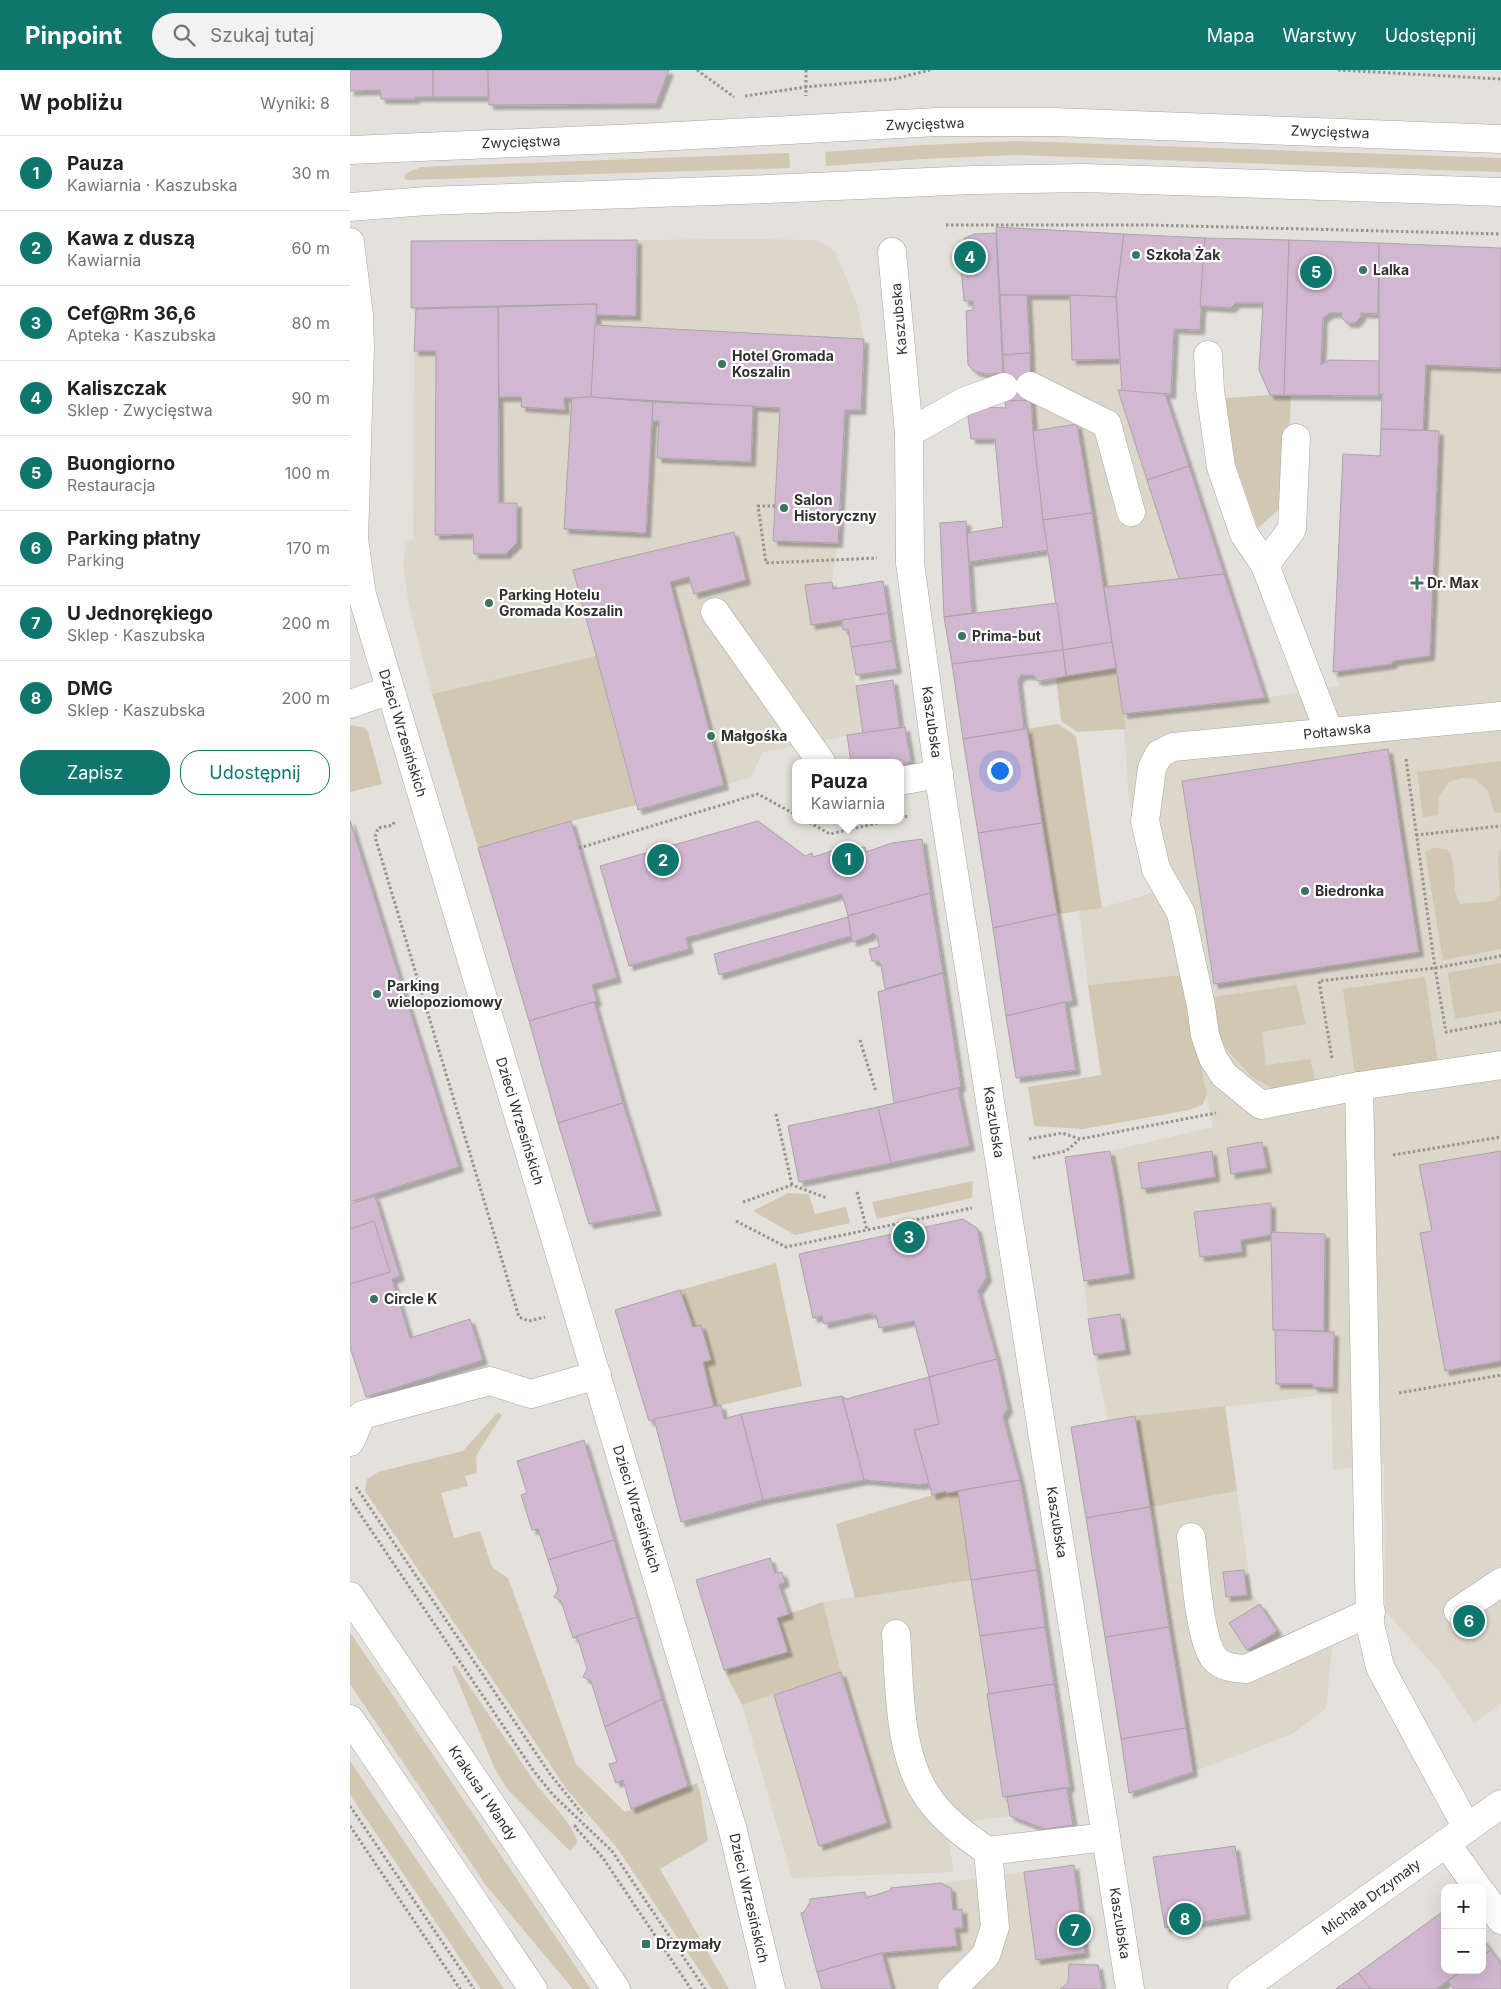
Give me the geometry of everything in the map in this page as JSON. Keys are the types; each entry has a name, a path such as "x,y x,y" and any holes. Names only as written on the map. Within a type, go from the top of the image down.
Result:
{"street":[{"name":"Zwycięstwa","path":"350,150 649,138 937,122 1055,122 1501,139"},
{"path":"350,207 426,201 768,189 947,180 1084,178 1501,192"},
{"name":"Dzieci Wrzesińskich","path":"350,242 359,315 360,348 352,539 362,595 732,1827 771,1989"},
{"name":"Kaszubska","path":"892,252 909,432 910,563 939,774 1130,1989"},
{"path":"1208,355 1210,390 1221,467 1244,534 1265,565 1329,732"},
{"path":"909,432 963,402 1017,386 1107,424 1131,512"},
{"path":"1265,565 1292,529 1296,438"},
{"path":"715,612 819,759"},
{"path":"350,704 390,690"},
{"name":"Połtawska","path":"1261,1105 1224,1075 1213,1058 1205,1035 1201,1006 1181,913 1156,869 1146,820 1152,768 1158,754 1173,747 1501,716"},
{"path":"904,780 939,774"},
{"path":"1261,1105 1348,1088 1501,1065"},
{"path":"1348,1088 1360,1160 1370,1624 1380,1667 1457,1836 1476,1884"},
{"path":"350,1442 356,1408 490,1381 531,1394 597,1376"},
{"path":"1191,1537 1205,1640 1215,1660 1229,1668 1246,1669 1371,1612"},
{"path":"1458,1611 1501,1582"},
{"name":"Krakusa i Wandy","path":"350,1596 616,1989"},
{"path":"896,1634 904,1737 916,1775 932,1804 963,1834 988,1851 1106,1837"},
{"path":"350,1718 533,1989"},
{"name":"Michała Drzymały","path":"1242,1989 1501,1804"},
{"path":"952,1989 986,1955 995,1927 988,1851"},
{"path":"1486,1899 1501,1920"}],"path":[{"path":"697,70 734,97"},
{"path":"806,70 806,97"},
{"path":"806,87 894,79 918,71 930,70"},
{"path":"1338,70 1501,79"},
{"path":"946,226 1148,225 1501,234"},
{"path":"775,506 758,506 766,562 885,557"},
{"path":"1401,725 1435,968 1446,1032 1501,1022"},
{"path":"579,848 758,794 792,813"},
{"path":"395,819 393,825 378,828 375,837 513,1299 519,1317 528,1321 548,1317"},
{"path":"812,824 830,834 874,824"},
{"path":"1416,834 1501,826"},
{"path":"1348,1088 1319,981 1435,968 1501,956"},
{"path":"860,1040 876,1092"},
{"path":"999,1154 1062,1133 1080,1139 1261,1105"},
{"path":"776,1114 792,1185"},
{"path":"1360,1160 1501,1137"},
{"path":"999,1154 1066,1151 1080,1139"},
{"path":"743,1202 792,1185 828,1198"},
{"path":"857,1192 867,1230"},
{"path":"736,1221 786,1247 1006,1200"},
{"path":"1366,1399 1501,1375"},
{"path":"356,1487 550,1774 584,1816"},
{"path":"350,1499 533,1770 553,1795 612,1851 705,1989"},
{"path":"350,1806 474,1989"},
{"path":"576,1825 574,1827 603,1858 691,1989"},
{"path":"350,1826 460,1989"}],"shaded area":[{"path":"1015,141 1501,158 1501,172 1015,155 826,166 825,152"},
{"path":"789,153 790,168 407,180 404,176 421,167"},
{"path":"637,240 817,240 835,251 857,304 864,339 861,410 845,410 838,543 832,582 805,586 811,625 842,620 843,630 848,629 863,733 763,752 751,777 724,785 670,582 689,577 694,593 746,580 734,532 573,570 596,656 432,694 409,606 403,565 406,543 413,539 416,309 411,308"},
{"path":"1027,295 1070,295 1072,360 1120,359 1122,391 1118,391 1179,579 1104,587 1077,424 1033,431"},
{"path":"1426,365 1501,368 1501,1703 1474,1723 1438,1670 1385,1611 1384,1464 1333,1470 1331,1394 1108,1421 1094,1355 1065,1157 1110,1151 1213,1127 1182,975 1088,985 1079,911 1102,908 1152,893 1129,801 1123,714 1265,698 1340,686 1333,672 1392,664 1393,661 1430,656 1439,431 1423,430"},
{"path":"1270,395 1291,396 1284,505 1258,528 1228,443 1226,398"},
{"path":"596,656 636,805 571,821 478,848 432,694"},
{"path":"1116,668 1126,729 1077,732 1061,721 1056,678"},
{"path":"1058,724 1076,736 1102,908 1057,914 1027,729"},
{"path":"350,725 365,728 368,732 382,784 350,792"},
{"path":"1501,761 1501,813 1494,812 1488,791 1475,779 1462,778 1449,782 1439,796 1438,815 1423,817 1417,772"},
{"path":"1433,848 1447,849 1451,855 1455,891 1460,904 1494,901 1500,895 1498,860 1501,849 1501,949 1443,960 1425,852"},
{"path":"1501,963 1501,1011 1455,1019 1448,973"},
{"path":"1182,975 1207,1094 1203,1104 1190,1110 1083,1129 1034,1126 1028,1087 1101,1075 1088,985"},
{"path":"1425,977 1438,1063 1355,1075 1343,989"},
{"path":"1297,985 1306,1024 1262,1032 1266,1065 1310,1059 1315,1080 1279,1089 1272,1088 1252,1077 1222,1044 1205,998"},
{"path":"973,1181 972,1198 877,1219 872,1202"},
{"path":"788,1193 809,1194 815,1214 846,1207 850,1223 795,1235 753,1211"},
{"path":"776,1263 802,1386 714,1407 703,1362 711,1360 701,1325 693,1327 680,1290"},
{"path":"1225,1406 1237,1491 1150,1507 1135,1416"},
{"path":"498,1412 502,1415 476,1456 477,1473 465,1476 468,1486 441,1493 454,1538 480,1531 492,1567 508,1578 576,1764 625,1812 697,1783 701,1796 708,1841 660,1869 729,1989 712,1989 617,1848 568,1791 365,1491 367,1479 378,1472 463,1451"},
{"path":"946,1491 947,1493 958,1491 971,1580 855,1598 836,1524"},
{"path":"1237,1491 1252,1594 1287,1638 1335,1619 1326,1709 1292,1734 1193,1772 1150,1507"},
{"path":"971,1580 1003,1797 1007,1797 1010,1816 946,1825 954,1872 792,1878 742,1705 841,1672 823,1602"},
{"path":"823,1602 841,1672 742,1705 724,1670 788,1652 777,1618"},
{"path":"350,1632 591,1989 573,1989 485,1884 350,1684"},
{"path":"455,1665 536,1784 572,1830 577,1843 570,1851 508,1790 495,1769 452,1667"},
{"path":"350,1761 504,1989 481,1989 350,1795"},
{"path":"1024,1872 1036,1960 1085,1953 1086,1965 1069,1964 1068,1983 1060,1989 892,1989 882,1953 957,1946 955,1928 963,1928 962,1910 953,1910 951,1888 941,1883"}],"building":[{"path":"350,70 433,70 433,97 381,99 380,90 350,91"},
{"path":"433,70 488,70 488,97 433,97"},
{"path":"488,70 669,70 656,104 489,105"},
{"path":"996,227 1124,234 1116,297 1000,295"},
{"path":"996,233 1003,373 986,374 974,371 968,365 966,311 973,310 973,301 964,301 959,246 965,238 974,234"},
{"path":"1124,234 1205,238 1200,330 1174,329 1171,394 1122,391 1116,297"},
{"path":"1205,238 1289,240 1284,395 1270,395 1259,370 1263,303 1236,303 1231,308 1200,306"},
{"path":"637,240 636,316 596,315 597,304 411,308 411,241"},
{"path":"1289,240 1379,243 1378,314 1361,313 1361,317 1355,323 1347,323 1341,317 1342,313 1330,313 1323,318 1321,365 1329,360 1379,361 1379,396 1284,395"},
{"path":"1379,243 1501,248 1501,368 1426,365 1423,430 1381,429 1382,394 1379,394"},
{"path":"1000,295 1027,295 1030,353 1003,355"},
{"path":"1070,295 1116,297 1120,359 1072,360"},
{"path":"597,304 591,397 564,398 565,410 521,407 522,397 499,397 498,307"},
{"path":"498,307 499,503 517,503 517,543 506,554 474,554 473,534 435,535 436,351 414,351 416,309"},
{"path":"595,325 864,339 861,410 845,410 838,543 773,541 780,408 591,397"},
{"path":"1030,353 1031,400 1005,401 1003,355"},
{"path":"1118,390 1165,394 1189,466 1147,480"},
{"path":"591,397 653,402 646,533 564,529 572,398"},
{"path":"1031,400 1033,431 1048,550 969,562 967,533 1003,527 995,439 971,439 968,417 970,412 983,407 1006,408 1005,401"},
{"path":"653,402 753,406 751,462 657,458 659,421 652,421"},
{"path":"1077,424 1092,513 1043,520 1033,431"},
{"path":"1381,429 1439,431 1430,656 1393,661 1392,664 1333,672 1343,454 1380,456"},
{"path":"1189,466 1224,574 1179,579 1147,480"},
{"path":"1092,513 1112,642 1063,650 1043,520"},
{"path":"966,521 972,613 944,617 940,523"},
{"path":"734,532 746,580 694,594 689,577 670,582 724,785 638,810 573,570"},
{"path":"1224,574 1265,698 1123,714 1104,587"},
{"path":"883,581 888,613 811,625 805,585 832,582 833,589"},
{"path":"1057,603 1063,650 952,664 944,617"},
{"path":"888,613 892,641 851,647 848,629 843,630 842,620"},
{"path":"892,641 897,669 856,675 851,647"},
{"path":"1112,642 1116,668 1066,676 1063,650"},
{"path":"1063,650 1066,676 1040,681 1036,680 1034,675 1021,675 1018,680 1024,729 963,739 952,664"},
{"path":"893,680 900,728 863,733 856,686"},
{"path":"905,727 911,762 904,763 904,759 850,759 847,735"},
{"path":"1027,729 1042,823 978,833 963,739"},
{"path":"1388,749 1419,952 1214,984 1182,781"},
{"name":"Parking wielopoziomowy","path":"350,820 459,1167 350,1202"},
{"path":"571,821 617,978 592,985 597,1001 529,1021 478,848"},
{"path":"758,821 805,856 812,853 813,857 835,850 865,847 866,852 892,843 922,839 930,893 848,916 842,894 686,938 689,949 629,966 600,866"},
{"path":"1042,823 1057,914 993,928 978,833"},
{"path":"930,893 943,973 885,989 881,965 878,961 872,961 869,949 879,947 877,936 873,933 870,936 852,942 848,916"},
{"path":"1057,914 1073,1001 1006,1016 993,928"},
{"path":"848,917 851,936 719,975 714,954"},
{"path":"943,973 961,1087 894,1104 878,992"},
{"path":"594,1002 623,1103 558,1123 529,1021"},
{"path":"1065,1002 1076,1070 1016,1078 1006,1016"},
{"path":"958,1088 970,1146 891,1163 878,1107"},
{"path":"623,1103 657,1211 589,1224 558,1123"},
{"path":"878,1107 891,1163 799,1182 788,1126"},
{"path":"1262,1142 1267,1168 1231,1174 1227,1148"},
{"path":"1110,1151 1130,1274 1084,1281 1065,1157"},
{"path":"1212,1151 1215,1177 1142,1189 1138,1163"},
{"path":"1501,1151 1501,1361 1445,1371 1420,1233 1432,1231 1419,1165"},
{"name":"Circle K","path":"375,1196 400,1276 392,1279 410,1338 470,1319 483,1360 366,1397 350,1347 350,1204"},
{"path":"1271,1203 1271,1235 1241,1240 1242,1252 1200,1257 1194,1212"},
{"path":"963,1219 977,1228 987,1277 978,1291 997,1359 929,1377 914,1321 879,1328 876,1315 872,1316 872,1313 824,1324 822,1316 813,1318 799,1254"},
{"path":"374,1221 390,1272 350,1284 350,1229"},
{"path":"1271,1232 1325,1234 1324,1331 1273,1330"},
{"path":"680,1290 693,1327 701,1325 711,1360 703,1362 714,1407 649,1421 615,1310"},
{"path":"1120,1314 1126,1350 1094,1355 1088,1319"},
{"path":"1275,1330 1334,1332 1333,1388 1313,1387 1313,1384 1276,1384"},
{"path":"997,1359 1008,1409 1003,1416 1020,1480 946,1493 946,1491 932,1495 914,1430 939,1424 929,1377"},
{"path":"929,1377 939,1424 914,1430 929,1483 920,1485 864,1480 842,1396 846,1399"},
{"path":"842,1396 864,1480 763,1500 741,1414"},
{"path":"721,1405 724,1419 741,1414 763,1500 681,1522 654,1419"},
{"path":"1135,1416 1150,1507 1086,1518 1071,1427"},
{"path":"584,1440 614,1540 548,1560 538,1529 532,1530 521,1495 527,1493 517,1461"},
{"path":"1020,1480 1037,1570 971,1580 958,1491"},
{"path":"1150,1507 1169,1627 1105,1637 1086,1518"},
{"path":"614,1540 637,1617 573,1638 561,1601 554,1597 558,1590 548,1560"},
{"path":"770,1558 775,1573 782,1572 785,1582 779,1585 789,1614 777,1618 788,1652 724,1670 696,1580"},
{"path":"1037,1570 1045,1627 980,1636 971,1580"},
{"path":"1244,1570 1247,1595 1226,1597 1223,1572"},
{"path":"1260,1604 1277,1631 1247,1650 1229,1623"},
{"path":"637,1617 662,1699 605,1727 591,1681 583,1677 587,1669 577,1636"},
{"path":"1045,1627 1054,1684 989,1694 980,1636"},
{"path":"1169,1627 1186,1728 1121,1739 1105,1637"},
{"path":"841,1672 887,1823 819,1846 774,1695"},
{"path":"1054,1684 1070,1787 1003,1797 987,1694"},
{"path":"662,1699 688,1786 631,1809 623,1780 616,1783 609,1764 617,1762 605,1727"},
{"path":"1186,1728 1193,1772 1129,1793 1121,1739"},
{"path":"1067,1788 1073,1825 1045,1829 1010,1816 1007,1797"},
{"path":"1235,1846 1246,1915 1165,1928 1153,1857"},
{"path":"1074,1865 1085,1953 1036,1960 1024,1872"},
{"path":"941,1883 951,1888 953,1910 962,1909 963,1928 955,1928 957,1946 882,1953 817,1972 801,1913 804,1912 810,1899 865,1892 866,1898 891,1890 890,1888"},
{"path":"1441,1913 1441,1974 1457,1974 1436,1989 1371,1989 1358,1973"},
{"path":"1486,1943 1491,1950 1486,1953"},
{"path":"1491,1950 1501,1964 1501,1989 1454,1989 1448,1981 1458,1974 1486,1974 1486,1953"},
{"path":"882,1953 892,1989 822,1989 817,1972"},
{"path":"1069,1964 1098,1965 1102,1989 1060,1989 1068,1983"},
{"path":"1358,1973 1371,1989 1336,1989"}],"place":[{"name":"Szkoła Żak","path":"1136,255"},
{"name":"Kaliszczak","path":"970,257"},
{"name":"Lalka","path":"1363,270"},
{"name":"Buongiorno","path":"1316,272"},
{"name":"Hotel Gromada Koszalin","path":"722,364"},
{"name":"Salon Historyczny","path":"784,508"},
{"name":"Dr. Max","path":"1417,583"},
{"name":"Parking Hotelu Gromada Koszalin","path":"489,603"},
{"name":"Prima-but","path":"962,636"},
{"name":"Małgośka","path":"711,736"},
{"name":"Pauza","path":"848,859"},
{"name":"Kawa z duszą","path":"663,860"},
{"name":"Biedronka","path":"1305,891"},
{"name":"Parking wielopoziomowy","path":"377,994"},
{"name":"Cef@Rm 36,6","path":"909,1237"},
{"name":"Circle K","path":"374,1299"},
{"name":"Parking płatny","path":"1469,1621"},
{"name":"DMG","path":"1185,1919"},
{"name":"U Jednorękiego","path":"1075,1930"},
{"name":"Drzymały","path":"646,1944"}]}
